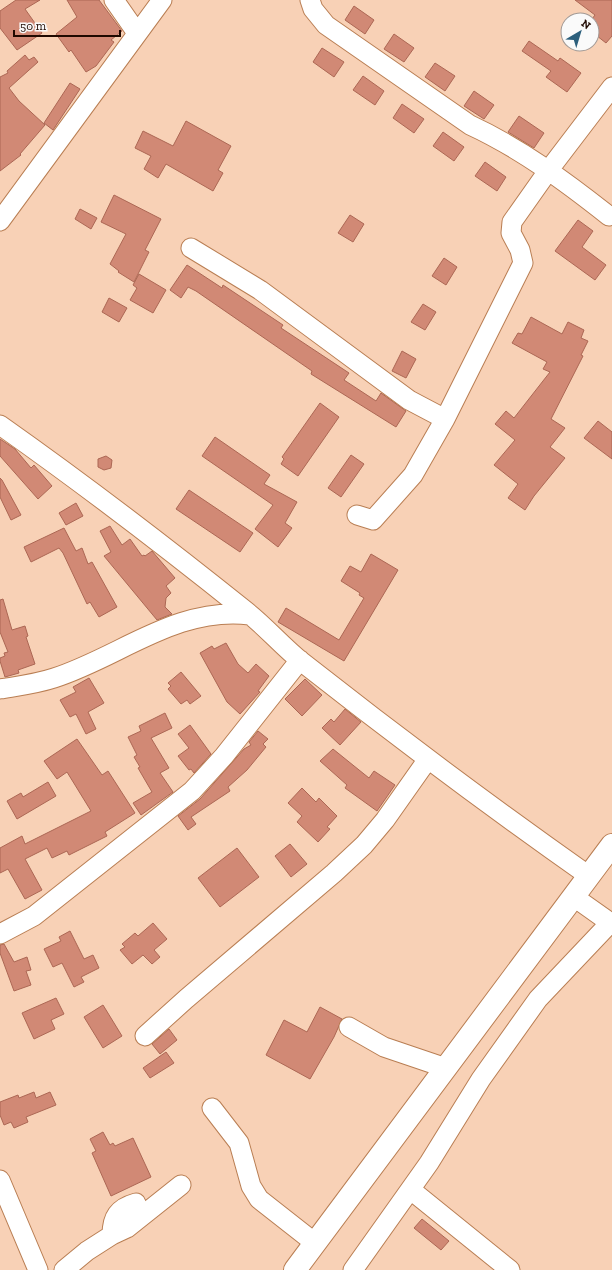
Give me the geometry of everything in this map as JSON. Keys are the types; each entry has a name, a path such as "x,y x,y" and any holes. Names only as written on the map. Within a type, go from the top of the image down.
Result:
{"highway":[{"path":"295,1270 612,845"}],"street":[{"path":"114,0 137,33"},
{"path":"0,221 162,0"},
{"path":"310,0 313,9 326,26 470,125 493,136 548,170 609,216"},
{"path":"357,515 373,520 413,474 445,419 522,263 520,250 511,233 512,222 548,170 612,87"},
{"path":"192,248 260,290 409,400 445,419"},
{"path":"0,425 86,486 175,553 250,615 300,660 493,809 589,876"},
{"path":"0,689 54,678 187,620 233,613 250,615"},
{"path":"0,934 34,916 192,790 224,756 300,660"},
{"path":"145,1036 186,999 334,874 385,820 428,759"},
{"path":"353,1270 410,1190 454,1125 486,1072 538,999 611,923 574,896"},
{"path":"349,1027 384,1047 446,1068"},
{"path":"212,1108 239,1143 251,1186 259,1199 315,1243"},
{"path":"0,1180 38,1270"},
{"path":"64,1270 87,1251 127,1228 181,1185"},
{"path":"410,1190 510,1270"},
{"path":"112,1236 112,1225 117,1212 125,1206 136,1203"}],"building":[{"path":"16,0 40,0 25,9 42,33 17,50 0,28 0,11"},
{"path":"67,0 99,0 122,31 111,40 114,42 96,66 86,72 71,50 69,52 56,34 77,17"},
{"path":"575,0 612,0 612,36 606,43 600,38 600,12 591,12"},
{"path":"354,6 374,20 365,34 345,20"},
{"path":"394,34 414,48 404,62 384,49"},
{"path":"529,41 558,61 560,58 581,73 567,92 546,77 551,71 522,51"},
{"path":"322,48 344,62 334,77 313,62"},
{"path":"25,55 29,60 34,57 38,62 9,88 19,101 45,125 20,154 21,155 0,171 0,77 8,73 7,71"},
{"path":"435,63 455,76 445,91 425,77"},
{"path":"363,76 384,91 375,105 353,90"},
{"path":"70,83 80,89 53,130 44,123"},
{"path":"474,91 494,105 484,119 464,106"},
{"path":"402,104 424,119 414,133 393,118"},
{"path":"519,116 544,133 534,148 508,132"},
{"path":"186,121 231,146 218,170 223,173 213,191 166,164 158,178 144,169 151,156 135,148 143,131 173,146"},
{"path":"443,132 464,147 454,161 433,146"},
{"path":"485,162 506,177 497,191 475,176"},
{"path":"114,195 161,219 145,250 149,252 134,282 118,272 119,271 110,264 126,234 101,222"},
{"path":"80,209 97,218 91,229 75,219"},
{"path":"350,215 364,224 353,242 338,233"},
{"path":"578,220 593,231 582,247 606,265 595,280 555,251"},
{"path":"444,258 457,267 446,285 432,276"},
{"path":"187,265 222,288 223,285 283,325 281,328 349,373 344,380 376,401 381,393 406,411 396,427 311,374 312,371 196,291 188,287 181,298 170,290"},
{"path":"139,274 166,290 153,313 130,300 137,288 133,285"},
{"path":"109,298 127,308 119,322 102,312"},
{"path":"423,304 436,312 425,330 411,322"},
{"path":"531,317 562,334 568,322 584,330 581,338 588,341 581,355 583,356 551,419 565,428 550,447 565,458 534,496 525,510 508,498 518,484 494,465 515,440 495,424 506,411 514,418 550,372 543,369 547,362 512,343 518,333 522,334"},
{"path":"402,351 416,359 406,378 392,371"},
{"path":"320,403 339,417 298,476 281,464 284,459 282,457"},
{"path":"598,421 612,432 612,459 584,438"},
{"path":"215,437 270,475 264,484 297,502 285,523 292,528 278,547 255,529 273,505 202,456"},
{"path":"0,439 15,449 31,468 34,465 52,486 38,499 0,456"},
{"path":"351,455 364,464 341,497 328,488"},
{"path":"106,456 112,460 111,468 104,470 98,467 98,459"},
{"path":"0,478 21,515 11,520 0,497"},
{"path":"189,490 253,533 240,552 176,509"},
{"path":"76,503 83,516 66,525 59,513"},
{"path":"110,526 122,545 130,539 142,556 145,556 152,551 175,578 166,586 171,593 166,598 165,607 172,614 157,620 104,556 111,552 100,531"},
{"path":"64,528 76,551 82,548 88,564 92,562 117,607 99,617 90,602 87,604 63,553 59,548 31,562 24,547"},
{"path":"371,554 398,570 344,661 278,622 286,608 339,640 364,598 359,595 360,593 341,581 350,566 361,572"},
{"path":"3,599 12,630 25,626 28,636 26,637 35,664 18,670 19,673 5,677 0,661 0,658 5,656 4,653 8,652 0,632 0,600"},
{"path":"226,643 238,664 248,673 256,664 269,676 258,691 260,692 240,714 227,702 200,653 212,646 214,649"},
{"path":"181,672 201,696 190,704 187,700 181,704 168,689 171,686 168,683"},
{"path":"89,678 104,703 88,712 96,729 86,734 76,714 70,717 60,700 76,692 73,687"},
{"path":"305,679 322,695 302,716 285,699"},
{"path":"345,709 361,722 340,745 322,728 331,719 334,722"},
{"path":"165,713 172,728 151,738 169,768 160,773 173,792 141,815 133,803 152,792 138,768 140,767 134,757 137,755 128,737 141,731 139,726"},
{"path":"190,725 211,754 194,773 191,769 189,770 178,756 189,748 178,734"},
{"path":"258,731 268,739 263,744 266,747 247,770 228,787 230,791 191,817 196,824 188,830 178,816 200,799 244,749 251,745 249,742"},
{"path":"77,739 102,775 108,771 135,813 105,832 107,836 69,855 67,851 52,858 47,848 25,859 42,890 25,899 8,869 0,873 0,848 22,836 25,844 91,811 67,772 57,779 44,761"},
{"path":"333,749 369,778 374,771 395,785 377,811 345,788 347,785 320,761"},
{"path":"48,782 56,796 17,819 7,801 21,793 23,797"},
{"path":"302,788 316,802 319,798 337,816 327,827 330,829 318,842 297,822 302,816 288,803"},
{"path":"290,844 307,864 291,877 275,856"},
{"path":"237,848 259,877 220,907 198,878"},
{"path":"153,923 167,939 154,950 160,957 152,964 143,955 132,964 120,950 125,947 122,944 135,933 138,936"},
{"path":"70,931 84,959 93,955 99,968 81,977 84,982 74,987 62,963 53,967 44,949 61,941 59,937"},
{"path":"4,944 14,962 27,957 31,970 26,971 31,985 14,991 0,953 0,945"},
{"path":"56,998 64,1014 51,1020 55,1029 34,1039 22,1013"},
{"path":"103,1005 122,1036 103,1048 84,1017"},
{"path":"320,1007 342,1019 334,1037 310,1079 266,1055 284,1020 307,1032"},
{"path":"169,1029 177,1040 160,1054 152,1044"},
{"path":"166,1052 174,1063 150,1078 143,1068"},
{"path":"34,1092 36,1098 50,1092 56,1105 26,1117 28,1122 14,1128 11,1122 4,1125 0,1115 0,1102 18,1095 19,1098"},
{"path":"103,1132 110,1145 113,1143 115,1146 133,1138 151,1177 111,1196 92,1153 96,1151 90,1139"},
{"path":"422,1219 449,1241 441,1250 414,1228"}]}
